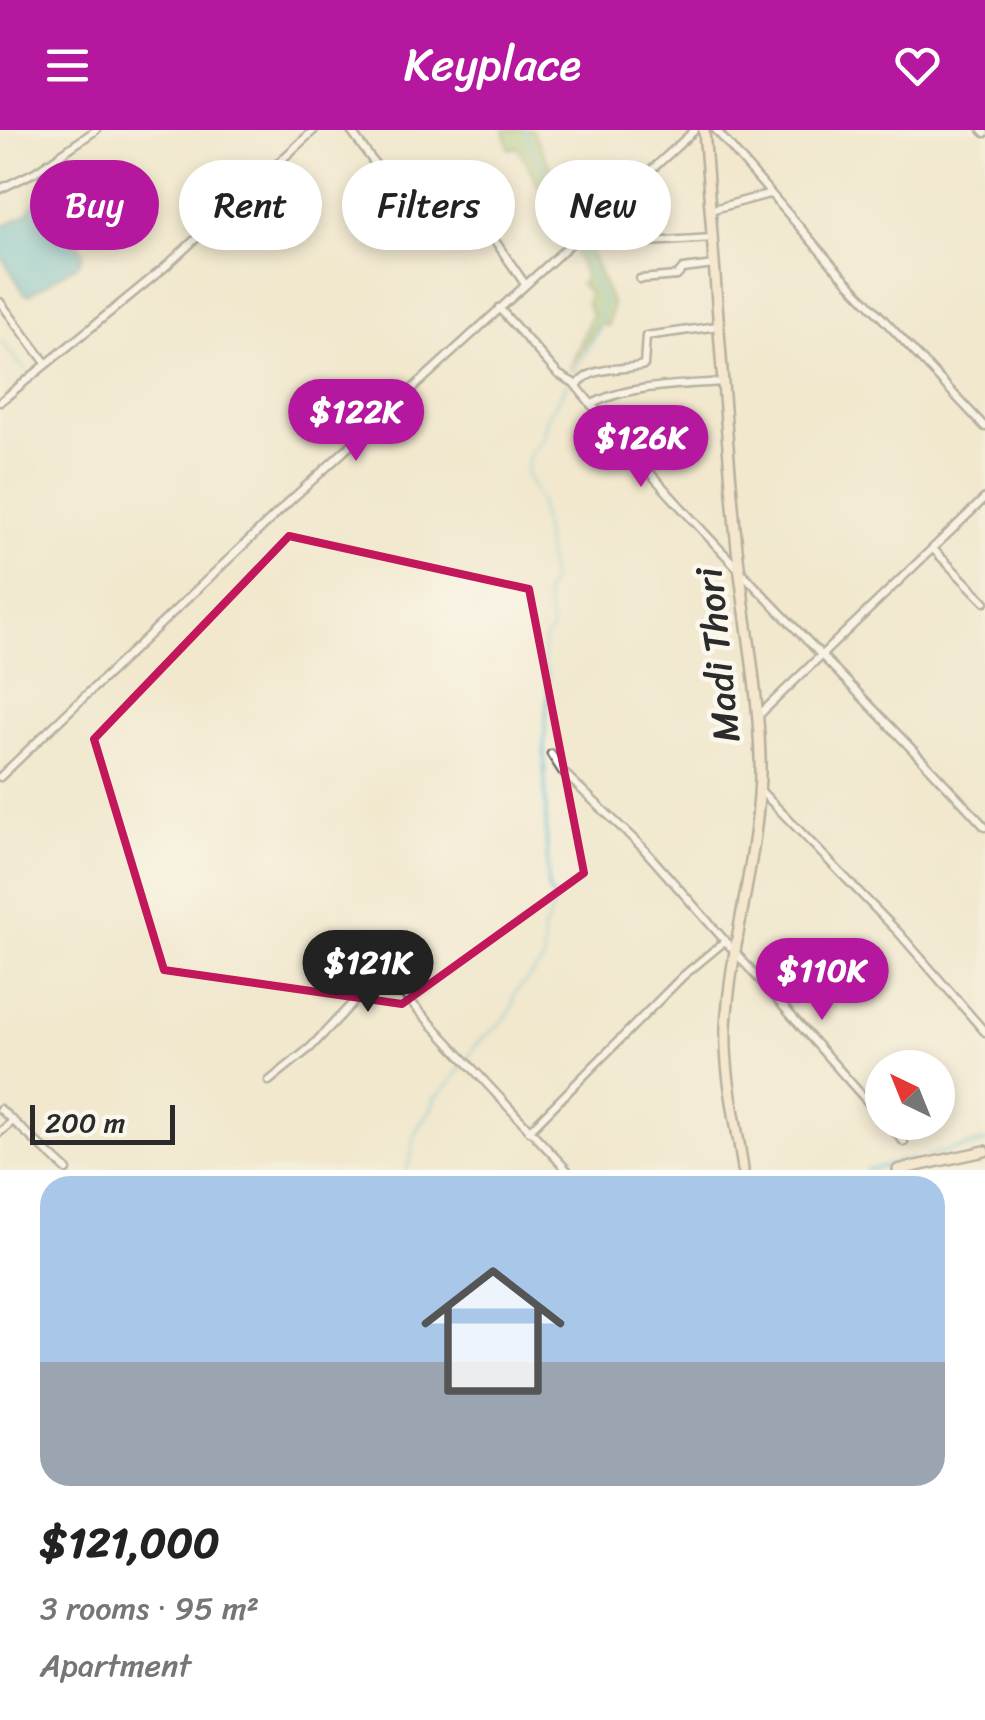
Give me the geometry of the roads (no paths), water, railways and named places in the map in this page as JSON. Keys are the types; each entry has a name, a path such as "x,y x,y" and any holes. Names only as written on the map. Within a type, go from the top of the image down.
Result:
{"main road":[{"name":"Madi Thori","path":"704,130 739,567 748,613 760,790 726,1028 728,1076 744,1170"},
{"path":"898,1170 985,1150"}],"street":[{"path":"0,190 35,172 96,130"},
{"path":"0,402 164,268 314,130"},
{"path":"350,130 395,192 412,208 423,205 446,186 458,186 525,284"},
{"path":"0,778 293,498 695,130"},
{"path":"716,130 769,194 985,428"},
{"path":"710,210 769,194"},
{"path":"671,240 712,238"},
{"path":"640,278 677,276 682,269 715,265"},
{"path":"0,302 46,363"},
{"path":"499,308 564,380 575,384 712,543 824,654 985,828"},
{"path":"575,384 594,373 644,365 646,336 718,326"},
{"path":"591,405 652,388 724,382"},
{"path":"756,718 985,498"},
{"path":"932,549 985,602"},
{"path":"550,754 642,846 865,1098"},
{"path":"760,790 899,933 985,1032"},
{"path":"529,1131 682,976 724,941"},
{"path":"269,1081 311,1047 382,973 567,1170"},
{"path":"0,1108 68,1170"},
{"path":"0,1132 13,1120"}],"water":[{"path":"30,210 30,250 84,253 79,263 29,295 0,254 0,228"}],"waterway":[{"path":"524,130 538,160"},
{"path":"469,1058 480,1041 509,1014 514,994 544,961 543,932 555,902 548,889 544,748 549,675 544,664 544,641 552,630 545,595 551,580 539,500 526,474 529,456 543,438 547,418 599,330 603,301 580,250"},
{"path":"0,341 26,371"},
{"path":"406,1170 418,1128 435,1098 464,1064"},
{"path":"927,1156 985,1142"},
{"path":"867,1170 914,1159"}]}
